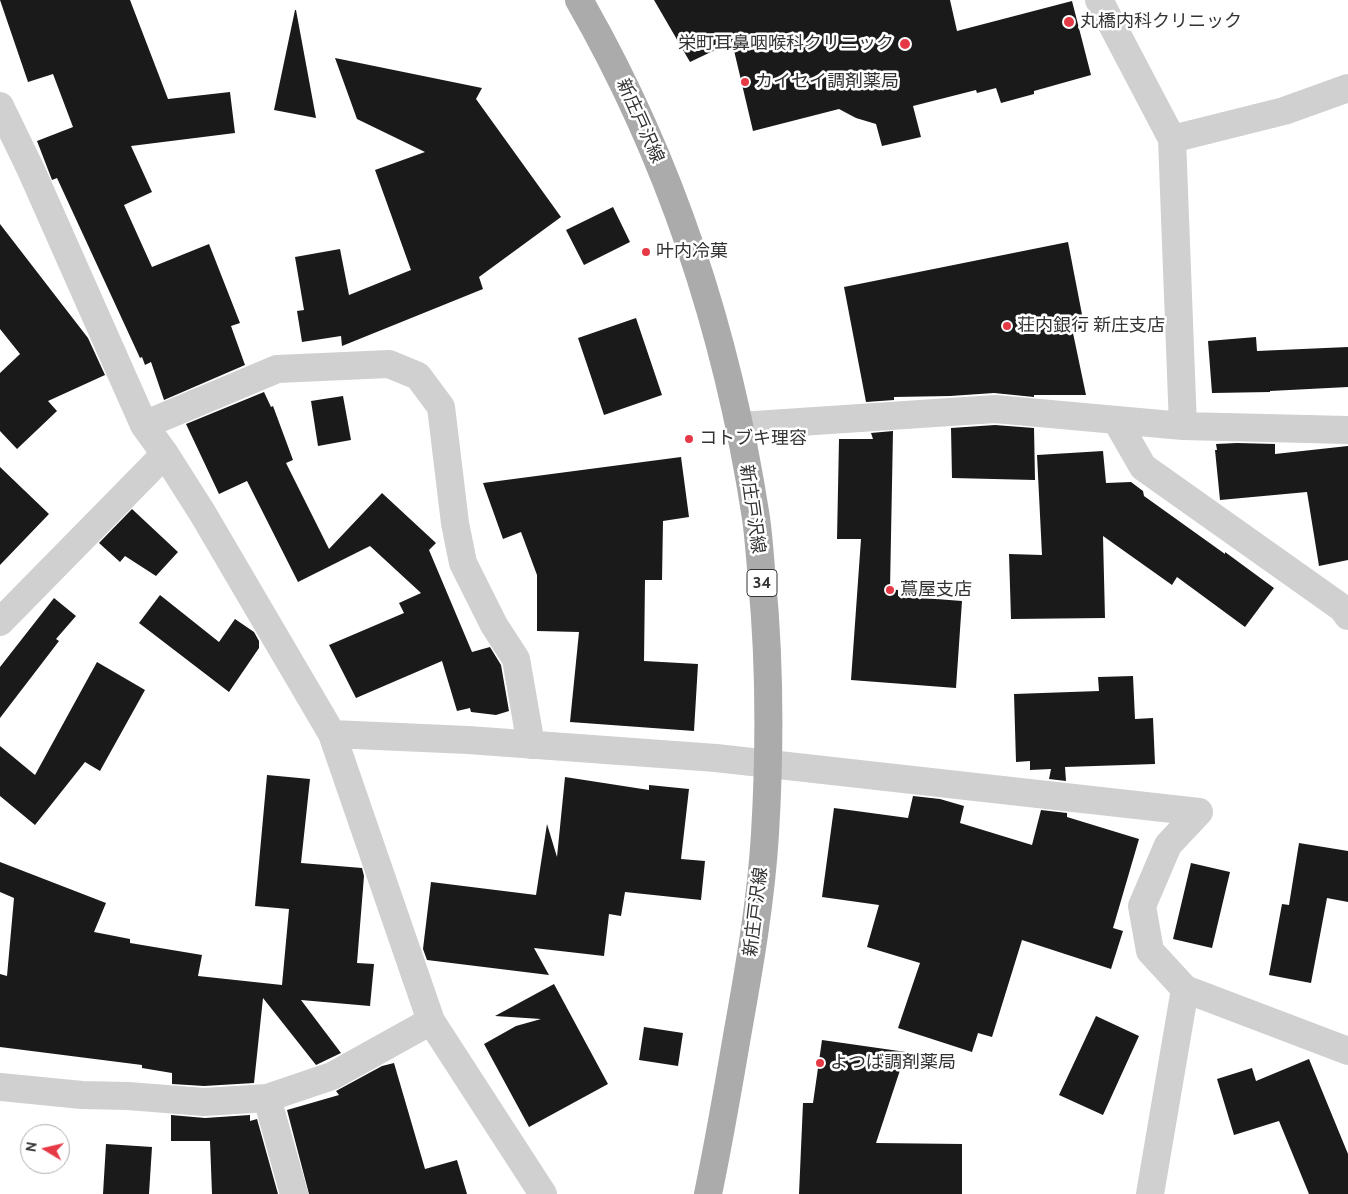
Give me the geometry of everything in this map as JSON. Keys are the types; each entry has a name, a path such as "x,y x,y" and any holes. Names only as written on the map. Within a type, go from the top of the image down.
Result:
{"main road":[{"name":"新庄戸沢線","path":"579,0 604,45 640,118 674,199 700,275 722,350 740,426 756,521 765,612 768,690 765,835 751,958 708,1194"}],"street":[{"path":"1099,0 1172,140 1183,426"},
{"path":"1172,140 1284,111 1348,88"},
{"path":"0,106 31,170 144,425 165,454 208,523 332,734 431,1021 543,1194"},
{"path":"144,425 277,369 389,364 418,376 441,407 455,523 463,563 494,625 516,659 531,745"},
{"path":"740,426 995,409 1183,426 1348,430"},
{"path":"1116,420 1143,467 1342,608 1348,616"},
{"path":"0,622 165,454"},
{"path":"332,734 716,758 1199,812 1168,845 1142,906 1150,951 1185,989 1348,1051"},
{"path":"1150,1194 1185,989"},
{"path":"0,1087 82,1095 128,1096 204,1102 267,1098 332,1076 431,1021"},
{"path":"267,1098 294,1194"}],"building":[{"path":"0,0 130,0 168,99 230,92 235,133 131,146 152,192 124,205 152,267 209,244 240,323 231,326 245,365 164,400 151,362 145,365 142,357 140,358 57,178 52,180 37,141 73,127 53,74 28,82"},
{"path":"654,0 950,0 957,31 1072,1 1091,75 1034,91 1034,94 1001,103 996,88 977,93 976,90 913,106 921,137 882,146 876,124 856,118 839,109 753,131 732,42 690,62"},
{"path":"296,10 316,118 274,110"},
{"path":"335,58 482,88 476,99 561,217 479,277 483,289 342,346 341,336 302,342 297,311 304,310 295,257 340,249 349,295 411,270 375,170 425,152 357,119"},
{"path":"613,207 630,242 584,265 566,230"},
{"path":"0,224 88,338 105,375 48,401 57,411 17,449 0,431 0,373 20,354 0,329"},
{"path":"1068,242 1085,330 1073,333 1086,395 1034,395 1034,397 994,393 894,397 894,400 866,402 844,287"},
{"path":"636,318 662,395 604,415 578,338"},
{"path":"1256,337 1257,351 1348,347 1348,387 1270,392 1212,393 1208,341"},
{"path":"264,392 271,407 273,406 293,460 286,463 329,549 382,493 436,543 429,550 472,652 490,647 501,665 509,711 496,715 471,712 470,708 457,711 442,661 356,698 329,645 404,613 399,603 421,593 370,546 298,582 247,481 219,494 186,424"},
{"path":"343,396 351,440 318,446 311,401"},
{"path":"995,425 1034,428 1035,480 952,478 951,428"},
{"path":"893,431 890,589 898,590 898,596 962,601 956,688 851,680 861,539 837,539 839,439 873,439 871,433"},
{"path":"1216,444 1275,444 1275,454 1348,446 1348,560 1319,566 1307,492 1220,500"},
{"path":"1103,451 1106,483 1131,482 1143,491 1144,496 1274,588 1245,627 1177,577 1172,585 1103,536 1105,618 1011,619 1009,554 1042,555 1037,455"},
{"path":"681,457 689,517 663,521 662,580 645,580 644,661 698,664 694,731 570,722 579,632 537,631 537,575 521,532 503,539 483,483"},
{"path":"0,467 49,514 0,565"},
{"path":"132,509 178,552 156,576 125,556 120,562 99,543"},
{"path":"160,595 219,642 235,619 254,632 259,641 259,648 229,692 139,623"},
{"path":"54,598 76,616 56,639 59,641 0,718 0,667"},
{"path":"97,662 145,690 100,771 85,762 35,825 0,796 0,746 35,775"},
{"path":"1133,676 1135,719 1153,718 1155,764 1065,767 1066,781 1049,779 1051,769 1030,770 1030,761 1016,762 1014,694 1099,691 1098,677"},
{"path":"267,775 310,779 301,863 362,868 364,876 357,963 374,964 370,1006 301,1000 341,1053 316,1065 263,998 254,1083 204,1086 172,1084 172,1073 142,1068 142,1065 0,1047 0,974 7,976 14,898 0,892 0,862 106,903 94,932 130,939 130,943 202,955 198,976 282,985 289,909 255,906"},
{"path":"565,777 649,790 649,785 689,789 681,859 705,861 701,900 625,892 621,916 609,914 604,956 534,948 549,975 427,960 423,949 431,882 536,895 547,824 557,857"},
{"path":"913,796 940,799 964,806 960,823 1032,845 1041,810 1067,813 1067,817 1139,839 1113,928 1123,931 1111,969 1022,940 992,1037 978,1033 972,1052 898,1028 920,963 867,947 879,905 822,897 834,808 908,818"},
{"path":"1299,843 1348,851 1348,902 1327,898 1311,983 1269,975 1282,904 1289,905"},
{"path":"1191,863 1230,872 1212,948 1173,939"},
{"path":"554,984 608,1084 529,1127 484,1044 516,1026 541,1019 495,1016"},
{"path":"1096,1016 1139,1036 1103,1115 1059,1095"},
{"path":"644,1027 683,1033 678,1066 639,1060"},
{"path":"822,1040 906,1052 876,1143 962,1144 962,1194 799,1194 803,1103 813,1103"},
{"path":"1309,1059 1348,1154 1348,1194 1309,1194 1279,1121 1234,1135 1217,1079 1252,1068 1256,1081"},
{"path":"394,1063 425,1169 457,1160 467,1194 309,1194 287,1110 339,1095 336,1091 382,1066"},
{"path":"171,1115 205,1118 250,1115 250,1121 257,1119 278,1194 212,1194 210,1141 171,1141"},
{"path":"106,1144 152,1147 149,1194 103,1194"}],"place":[{"name":"丸橋内科クリニック","path":"1069,22"},
{"name":"栄町耳鼻咽喉科クリニック","path":"905,44"},
{"name":"カイセイ調剤薬局","path":"745,82"},
{"name":"叶内冷菓","path":"646,252"},
{"name":"荘内銀行 新庄支店","path":"1007,326"},
{"name":"コトブキ理容","path":"689,439"},
{"name":"蔦屋支店","path":"890,590"},
{"name":"よつば調剤薬局","path":"820,1063"}]}
